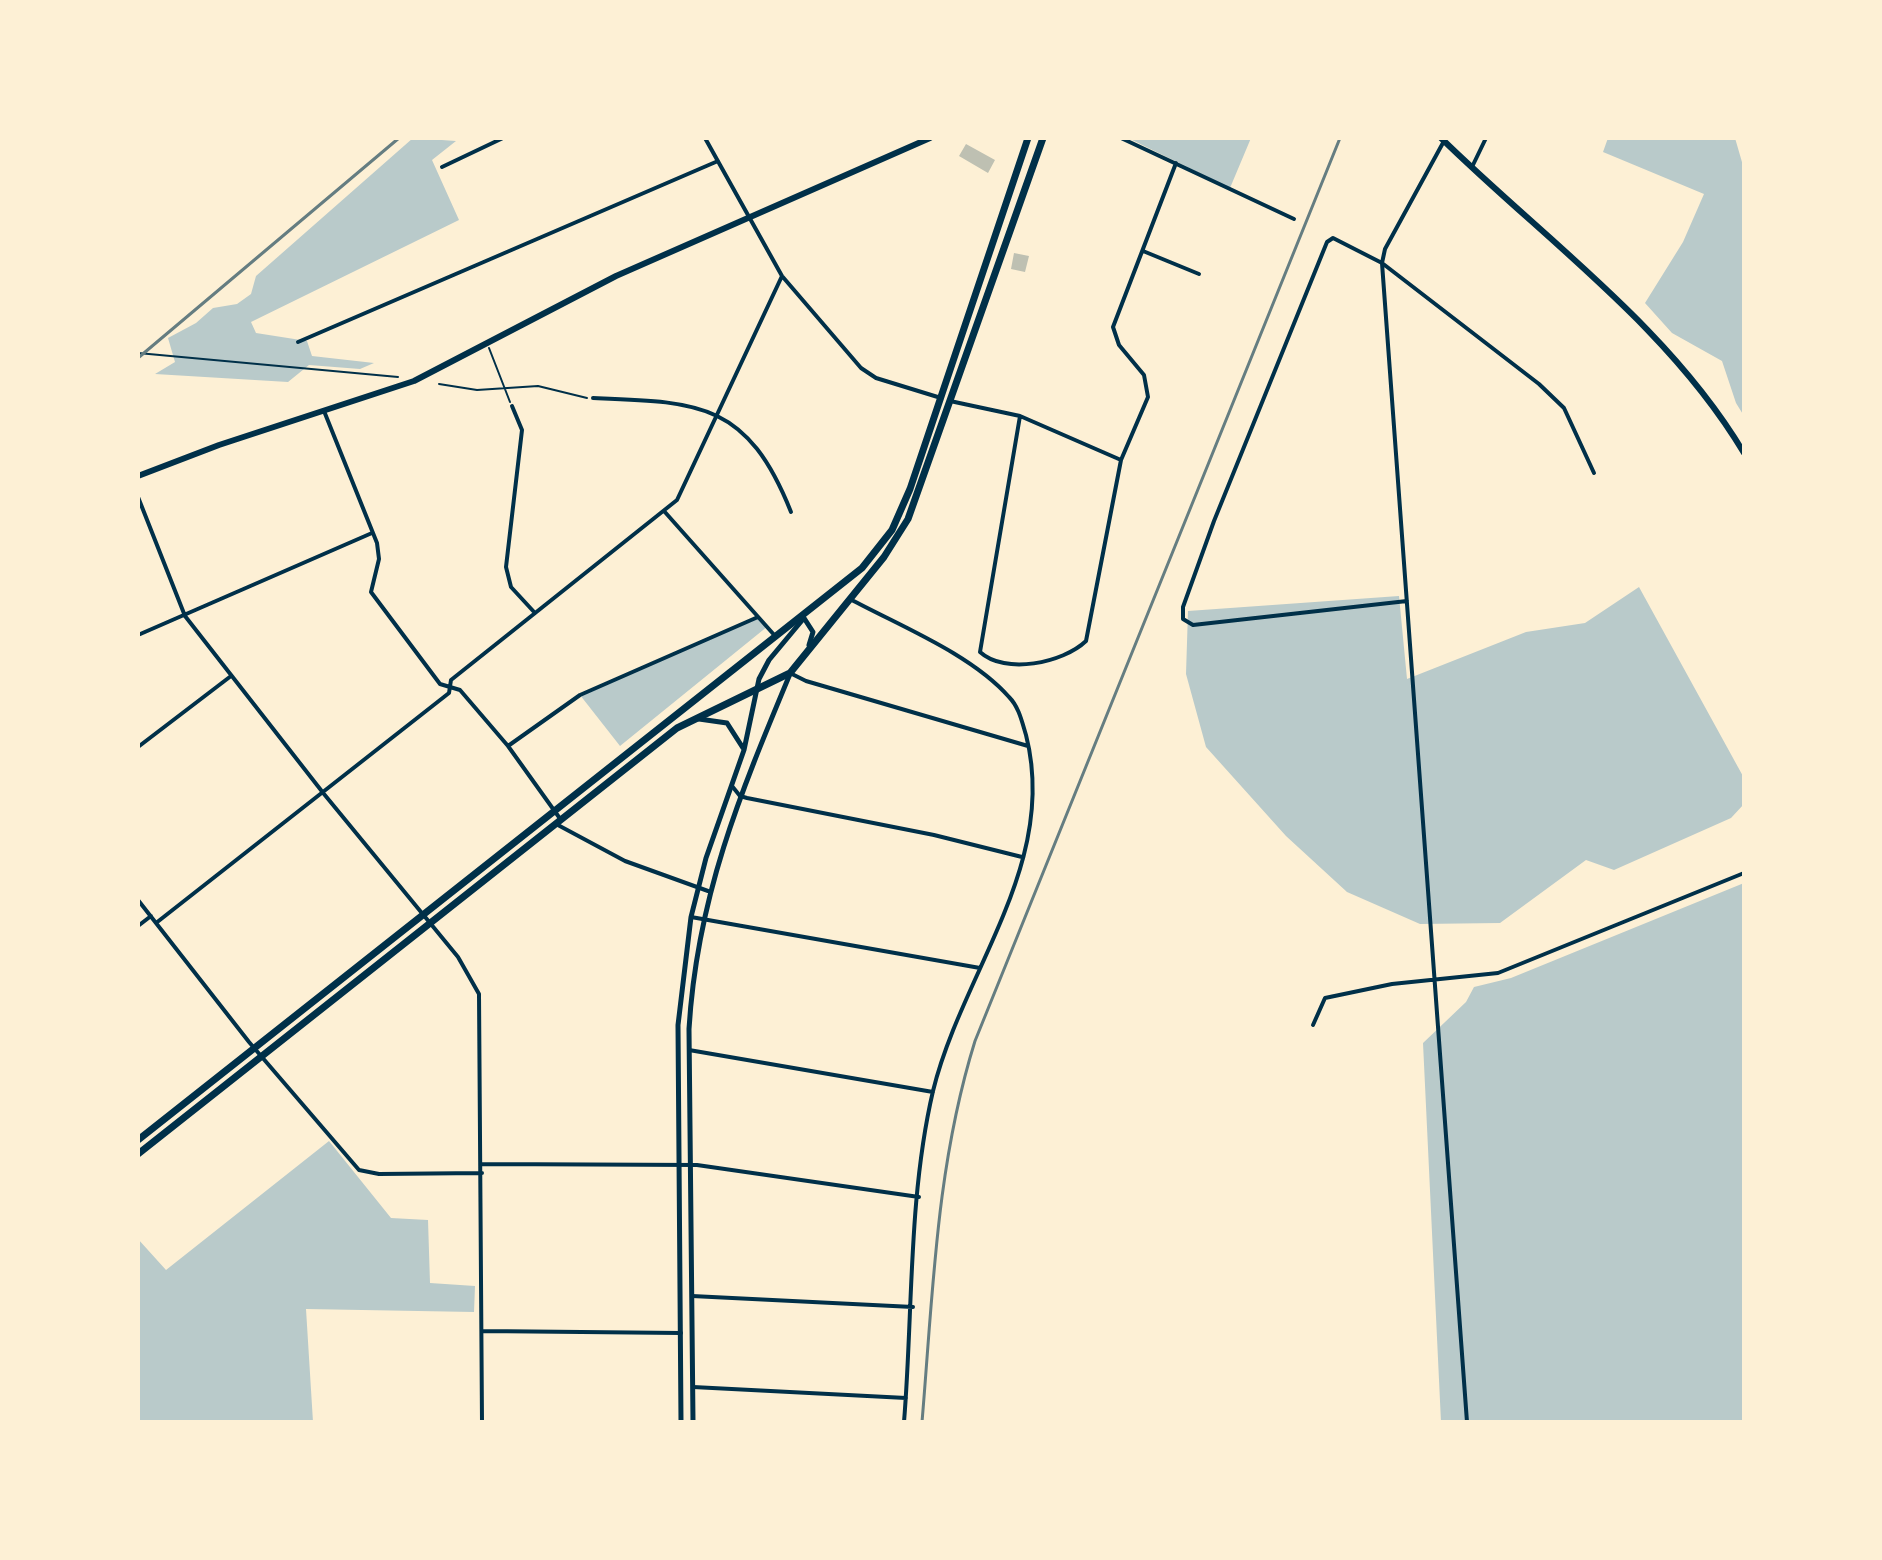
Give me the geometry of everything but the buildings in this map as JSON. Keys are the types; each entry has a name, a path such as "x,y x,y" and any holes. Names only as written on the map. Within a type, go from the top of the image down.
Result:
{"highway":[{"path":"138,1140 804,618 862,568 892,530 910,489 1028,138"},
{"path":"138,1154 690,719 790,673 809,645 899,536 915,502 1034,154 1043,138"}],"main road":[{"path":"138,476 219,445 414,381 616,276 930,138"},
{"path":"1443,140 1660,342 1700,388 1744,453"}],"street":[{"path":"442,167 503,138"},
{"path":"705,138 782,276 868,375 950,401 1020,416 1121,460"},
{"path":"1121,138 1294,219"},
{"path":"1472,167 1486,138"},
{"path":"1443,140 1385,249 1382,263 1467,1422"},
{"path":"298,342 718,161"},
{"path":"1020,416 980,652 993,662 1020,664 1069,652 1086,641 1121,460 1148,397 1147,383 1119,345 1113,327 1176,163"},
{"path":"1407,601 1193,625 1183,619 1190,583 1327,242 1333,238 1382,263 1474,331 1564,408 1594,473"},
{"path":"1143,251 1199,274"},
{"path":"156,923 449,693 451,680 677,500 782,276"},
{"path":"593,398 680,403 718,415 758,448 791,512"},
{"path":"512,406 522,430 506,567 511,587 535,613"},
{"path":"324,411 372,533 379,559 371,592 440,684 460,690 508,746 554,811 558,822 625,861 708,891"},
{"path":"138,497 185,616 324,794 466,968 479,994 482,1422"},
{"path":"664,511 776,637"},
{"path":"138,635 372,533"},
{"path":"848,599 929,640 1000,687 1012,700 1029,746 1033,800 1015,887 953,1027 933,1092 919,1197 904,1422"},
{"path":"508,746 580,695 758,617"},
{"path":"681,1422 678,1025 691,917 697,887 744,750 756,689 769,660 804,618 813,632 809,645"},
{"path":"693,1422 691,1002 708,891 740,796 790,673 806,681 1029,746"},
{"path":"138,747 231,676"},
{"path":"690,719 713,718 727,723 737,734 744,750"},
{"path":"732,785 740,796 934,835 1022,857"},
{"path":"1313,1025 1325,998 1392,984 1498,973 1744,873"},
{"path":"138,900 254,1048 359,1170 379,1174 482,1173"},
{"path":"138,926 151,916"},
{"path":"691,917 981,968"},
{"path":"689,1050 933,1092"},
{"path":"482,1164 680,1164 919,1197"},
{"path":"692,1296 913,1307"},
{"path":"482,1331 681,1333"},
{"path":"693,1387 906,1398"}],"path":[{"path":"488,347 512,406"},
{"path":"138,353 399,377"},
{"path":"439,384 477,390 538,386 593,398"}],"shaded area":[{"path":"413,138 456,141 432,160 459,220 251,322 256,333 307,341 312,356 374,363 360,369 309,365 288,382 155,374 175,362 168,338 196,323 213,308 237,304 251,294 256,276"},
{"path":"1128,138 1251,138 1230,188"},
{"path":"1608,138 1735,138 1744,169 1744,416 1736,403 1722,361 1672,333 1645,303 1683,242 1704,194 1603,152"},
{"path":"1639,587 1744,778 1744,804 1731,818 1614,870 1586,860 1500,923 1420,924 1347,892 1286,836 1206,747 1186,674 1188,611 1399,596 1407,679 1526,632 1585,623"},
{"path":"758,617 768,626 620,746 580,695"},
{"path":"1744,883 1744,1422 1441,1422 1423,1043 1466,1002 1474,987 1511,978"},
{"path":"329,1141 391,1218 428,1220 430,1283 475,1286 474,1312 306,1309 313,1422 138,1422 138,1239 166,1270"}],"railway":[{"path":"138,358 399,138"},
{"path":"922,1422 944,1182 962,1088 975,1041 1340,138"}]}
